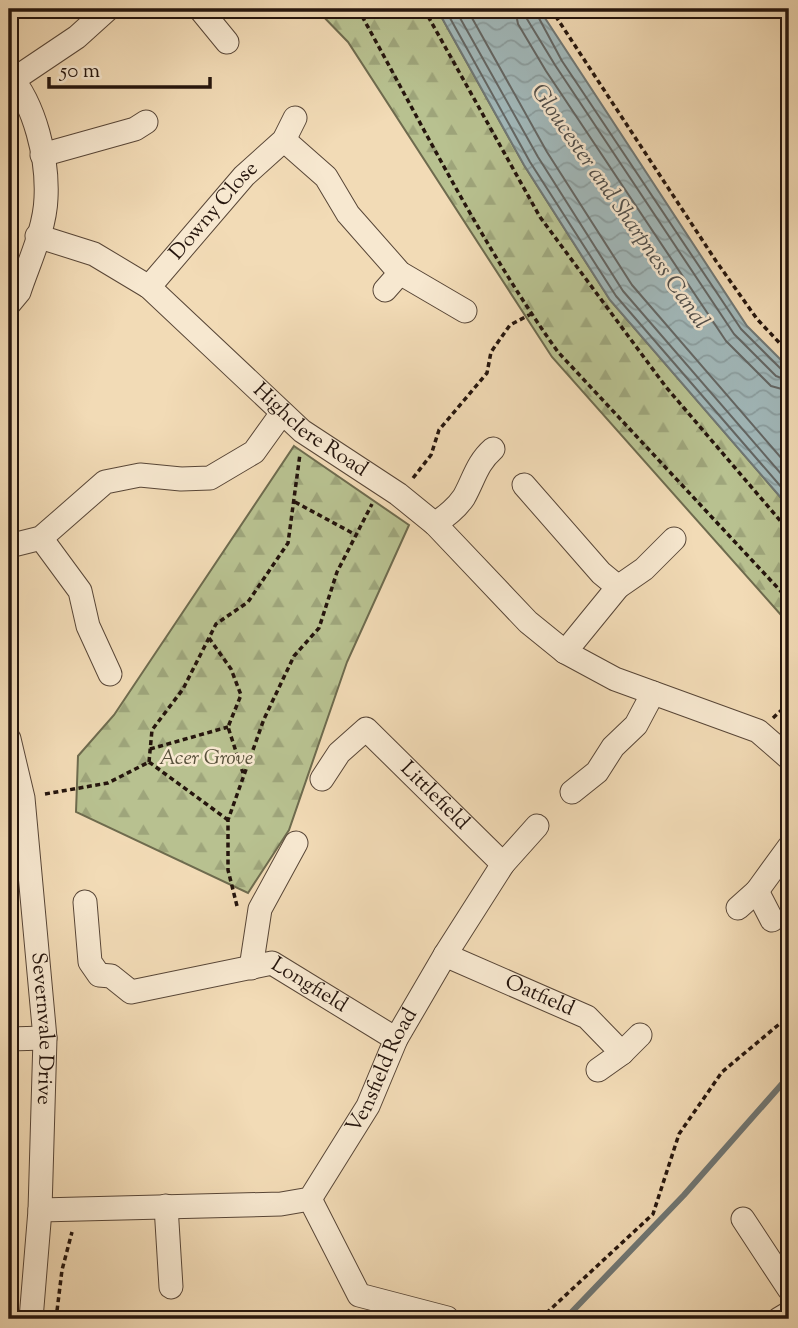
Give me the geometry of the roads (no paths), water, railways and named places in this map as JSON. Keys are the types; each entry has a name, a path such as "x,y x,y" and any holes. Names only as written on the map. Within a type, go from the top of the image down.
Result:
{"street":[{"path":"9,304 19,292 46,199 42,155 34,122 11,77 77,37 108,9"},
{"path":"200,9 227,42"},
{"name":"Downy Close","path":"149,288 244,176 284,140 295,118"},
{"path":"42,155 135,129 146,122"},
{"path":"284,140 326,177 393,282 465,311"},
{"name":"Highclere Road","path":"37,236 94,254 149,288 197,329 302,431 435,524 528,622 565,652 615,679 758,731 789,758"},
{"path":"9,546 41,538 105,482 140,475 181,480 210,478 254,452 282,413"},
{"path":"435,524 453,512 464,497 481,460 493,449"},
{"path":"524,485 610,580"},
{"path":"41,538 80,591 88,626 111,659"},
{"path":"565,652 610,580 643,569 674,539"},
{"path":"572,792 597,772 613,747 636,725 653,693"},
{"name":"Littlefield","path":"323,779 339,753 366,729 503,864"},
{"name":"Severnvale Drive","path":"9,739 23,798 46,1038 40,1210 31,1319"},
{"name":"Vensfield Road","path":"310,1199 369,1106 396,1039 445,955 503,864 537,826"},
{"path":"250,968 260,909 296,843"},
{"path":"738,908 757,891 789,847"},
{"path":"757,891 772,920"},
{"name":"Longfield","path":"85,902 90,962 99,975 111,976 131,992 272,963 396,1039"},
{"name":"Oatfield","path":"445,955 587,1017 622,1053"},
{"path":"598,1070 622,1053 640,1035"},
{"path":"9,1039 46,1038"},
{"path":"40,1210 281,1204 310,1199 359,1294 447,1318"},
{"path":"166,1206 171,1287"},
{"path":"743,1219 789,1289"},
{"path":"779,1319 789,1313"}],"water":[{"name":"Gloucester and Sharpness Canal","path":"437,9 539,9 747,326 789,368 789,507 610,300 524,165"}],"waterway":[{"path":"565,1319 684,1195 789,1076"}],"park label":[{"name":"Acer Grove","path":"206,759"}]}
